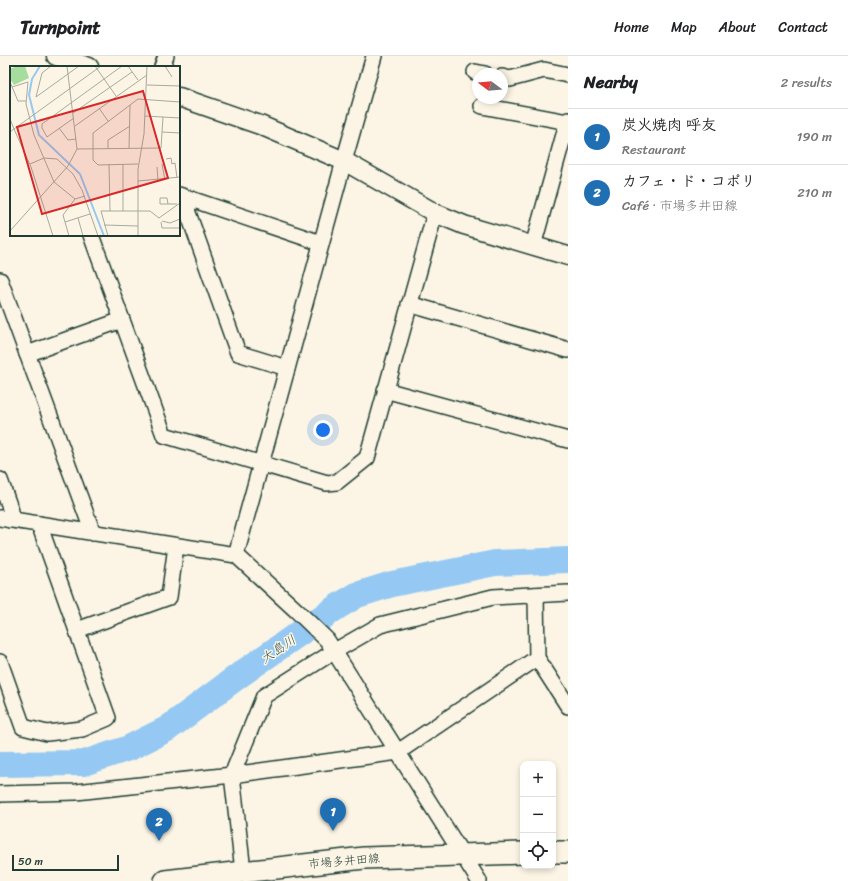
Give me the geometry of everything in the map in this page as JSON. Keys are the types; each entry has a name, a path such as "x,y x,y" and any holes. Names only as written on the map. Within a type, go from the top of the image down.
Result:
{"main road":[{"path":"556,852 568,852"},
{"name":"市場多井田線","path":"165,881 364,858 520,853"}],"street":[{"path":"162,66 166,56"},
{"path":"236,555 321,243 374,56"},
{"path":"57,59 85,66"},
{"path":"508,78 544,70 568,76"},
{"path":"180,98 260,125 344,161 435,214 464,225 568,256"},
{"path":"482,106 568,121 533,246"},
{"path":"287,368 238,352 187,210 185,197 321,243"},
{"path":"91,236 164,435 327,483 337,482 367,458 435,214"},
{"path":"0,280 93,533"},
{"path":"409,304 568,350"},
{"path":"27,354 122,320"},
{"path":"386,390 568,440"},
{"path":"0,480 11,511 5,519 236,555 302,615 330,646 479,881"},
{"path":"0,662 23,726 47,733 82,729 108,718 39,524"},
{"path":"77,630 169,597 176,546"},
{"path":"243,871 232,775 264,696 330,646 380,625 493,597 568,593"},
{"path":"536,595 537,658 568,706"},
{"path":"0,794 76,792 232,775 398,752 537,658"}],"waterway":[{"name":"大島川","path":"0,764 84,763 129,748 167,729 241,674 337,607 357,595 392,584 495,563 568,560"}],"place":[{"name":"炭火焼肉 呼友","path":"333,831"},
{"name":"カフェ・ド・コポリ","path":"159,841"}]}
